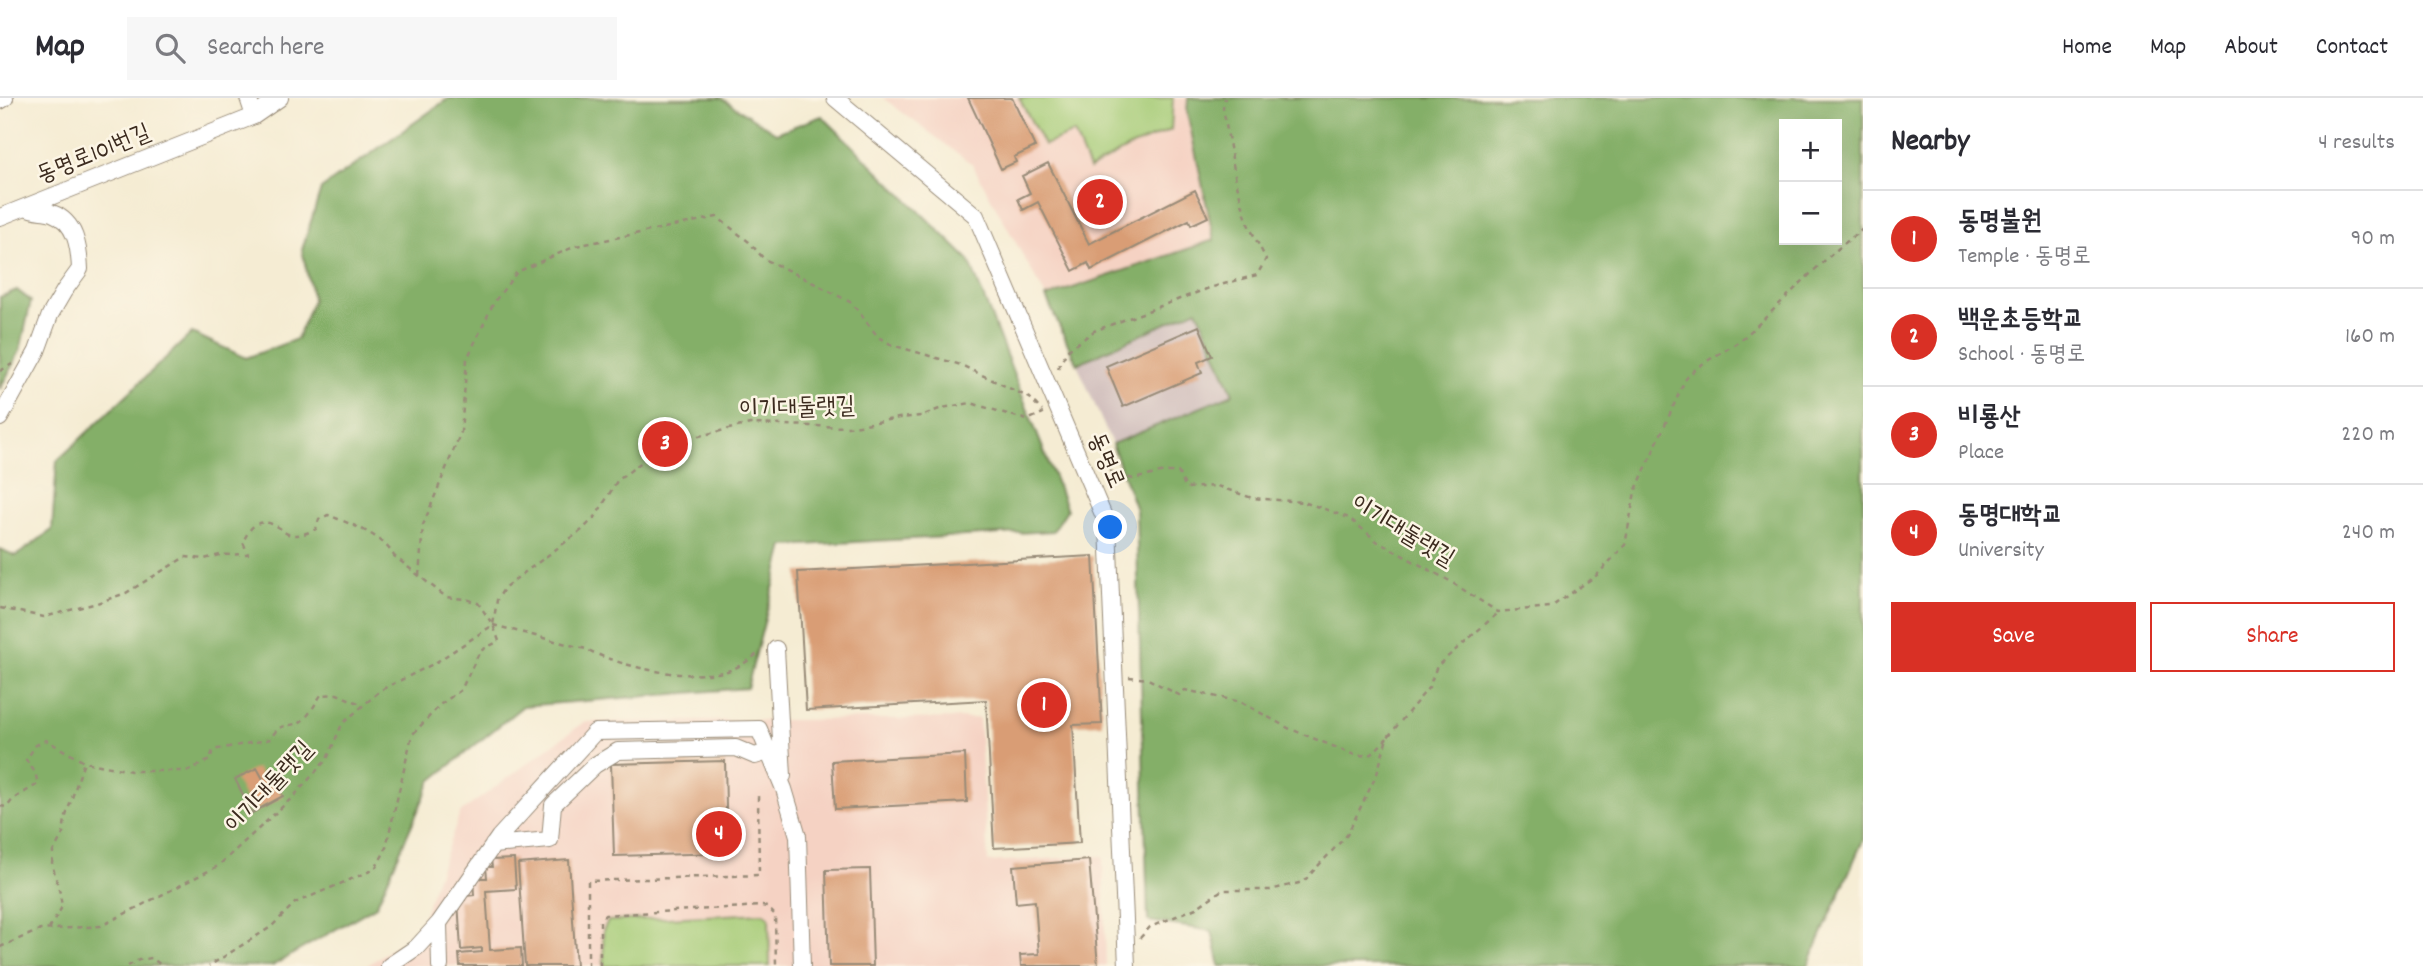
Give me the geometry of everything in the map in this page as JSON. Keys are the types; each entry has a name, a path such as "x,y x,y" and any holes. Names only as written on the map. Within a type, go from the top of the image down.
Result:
{"street":[{"path":"0,101 5,98"},
{"path":"248,98 254,116"},
{"name":"동명로101번길","path":"0,217 254,116 280,98"},
{"name":"동명로","path":"835,98 976,216 1108,526 1126,960"},
{"path":"0,418 37,351 50,315 80,269 79,245 67,221 51,212 26,207"},
{"path":"776,649 784,789"},
{"path":"389,966 417,947 439,923 493,845 563,765 596,732 759,729 784,789 797,836 802,966"},
{"path":"493,845 550,840 553,804 595,765 618,751 737,748 755,756 768,752"},
{"path":"439,923 440,966"}],"path":[{"path":"1048,387 1067,351 1094,331 1209,288 1257,275 1266,259 1248,224 1236,181 1223,108 1225,98"},
{"name":"이기대둘랫길","path":"0,947 40,930 101,926 218,866 294,796 327,759 342,724 381,690 435,663 493,625 497,600 505,587 582,530 596,516 617,481 665,443 750,424 848,427 921,416 971,402 1027,420 1044,413 1030,398 961,365 892,345 878,337 852,303 764,259 749,242 717,217 576,246 517,272 494,302 467,359 461,432 423,525 419,576"},
{"path":"1114,675 1149,679 1180,695 1185,690 1241,702 1288,728 1357,756 1372,754 1429,687 1437,666 1498,612 1551,607 1597,575 1625,545 1635,492 1685,380 1695,369 1739,341 1787,299 1837,248 1863,229"},
{"name":"이기대둘랫길","path":"1100,468 1133,479 1178,472 1186,488 1217,486 1252,498 1303,502 1349,518 1378,542 1448,580 1498,612"},
{"path":"0,608 44,617 97,603 126,593 185,557 204,559 220,555 248,554 243,542 249,529 257,522 265,521 289,534 305,534 316,529 319,519 328,515 361,529 379,541 446,597 478,603 493,625 499,641 481,651 461,690 441,704 412,735 385,852 375,869 296,903 271,927 209,966"},
{"path":"493,625 586,649 659,673 697,674 728,670 751,659 769,645 776,649"},
{"path":"0,806 7,807 13,799 38,784 35,772 26,760 36,745 46,740 84,762 131,771 187,771 210,760 213,750 271,739 275,730 307,717 321,695 337,694 363,705"},
{"path":"1126,960 1150,927 1196,908 1222,890 1270,890 1303,882 1347,835 1377,774 1387,738"},
{"path":"49,929 62,906 52,864 53,852 63,834 84,762"},
{"path":"588,966 588,881 759,875 758,795"},
{"path":"600,966 600,921 605,915 762,906 775,915 776,966"},
{"path":"128,966 139,960 152,958 162,966"}],"shaded area":[{"path":"883,98 1188,98 1187,112 1214,240 1046,297 972,164"},
{"path":"1198,309 1233,395 1112,444 1077,364"},
{"path":"979,718 988,862 1103,856 1106,966 366,966 418,931 460,813 584,722"}],"green space":[{"path":"449,98 721,98 776,133 822,116 969,260 1067,510 1053,531 784,546 747,688 523,706 431,781 376,906 272,966 0,966 0,549 16,556 52,530 57,461 192,333 246,358 297,339 313,300 302,250 321,189"},
{"path":"1019,98 1173,98 1171,130 1130,147 1089,169 1074,133 1044,145"},
{"path":"1188,98 1863,98 1863,840 1808,966 1220,966 1212,931 1148,921 1136,510 1112,444 1233,394 1197,309 1077,364 1046,297 1214,240 1187,112"},
{"path":"17,290 31,301 20,351 0,389 0,297"},
{"path":"763,913 769,917 770,966 604,966 603,930 608,921"}],"building":[{"path":"968,98 1012,98 1035,147 1014,157 1016,162 1001,169"},
{"path":"1048,163 1089,244 1195,190 1208,217 1191,225 1189,220 1091,270 1088,263 1073,271 1038,202 1023,210 1018,199 1030,193 1022,176"},
{"path":"1199,326 1212,356 1198,362 1202,373 1123,407 1106,366"},
{"path":"1093,556 1102,724 1073,725 1080,843 994,848 986,700 806,710 798,572"},
{"path":"965,754 967,802 835,809 832,761"},
{"path":"725,761 727,853 614,856 611,764"},
{"path":"257,768 267,786 275,781 283,796 252,813 235,779"},
{"path":"514,859 516,889 486,891 490,950 521,948 522,966 460,966 459,954 482,952 482,948 461,950 458,900 474,895 473,878 487,878 486,867 492,867 491,860"},
{"path":"569,860 576,966 525,966 518,864"},
{"path":"1089,860 1098,966 1021,966 1020,955 1039,954 1035,901 1016,903 1013,866"},
{"path":"870,869 873,966 829,966 826,870"}],"place":[{"name":"백운초등학교","path":"1100,202"},
{"name":"비룡산","path":"665,444"},
{"name":"동명불원","path":"1044,705"},
{"name":"동명대학교","path":"719,834"}]}
